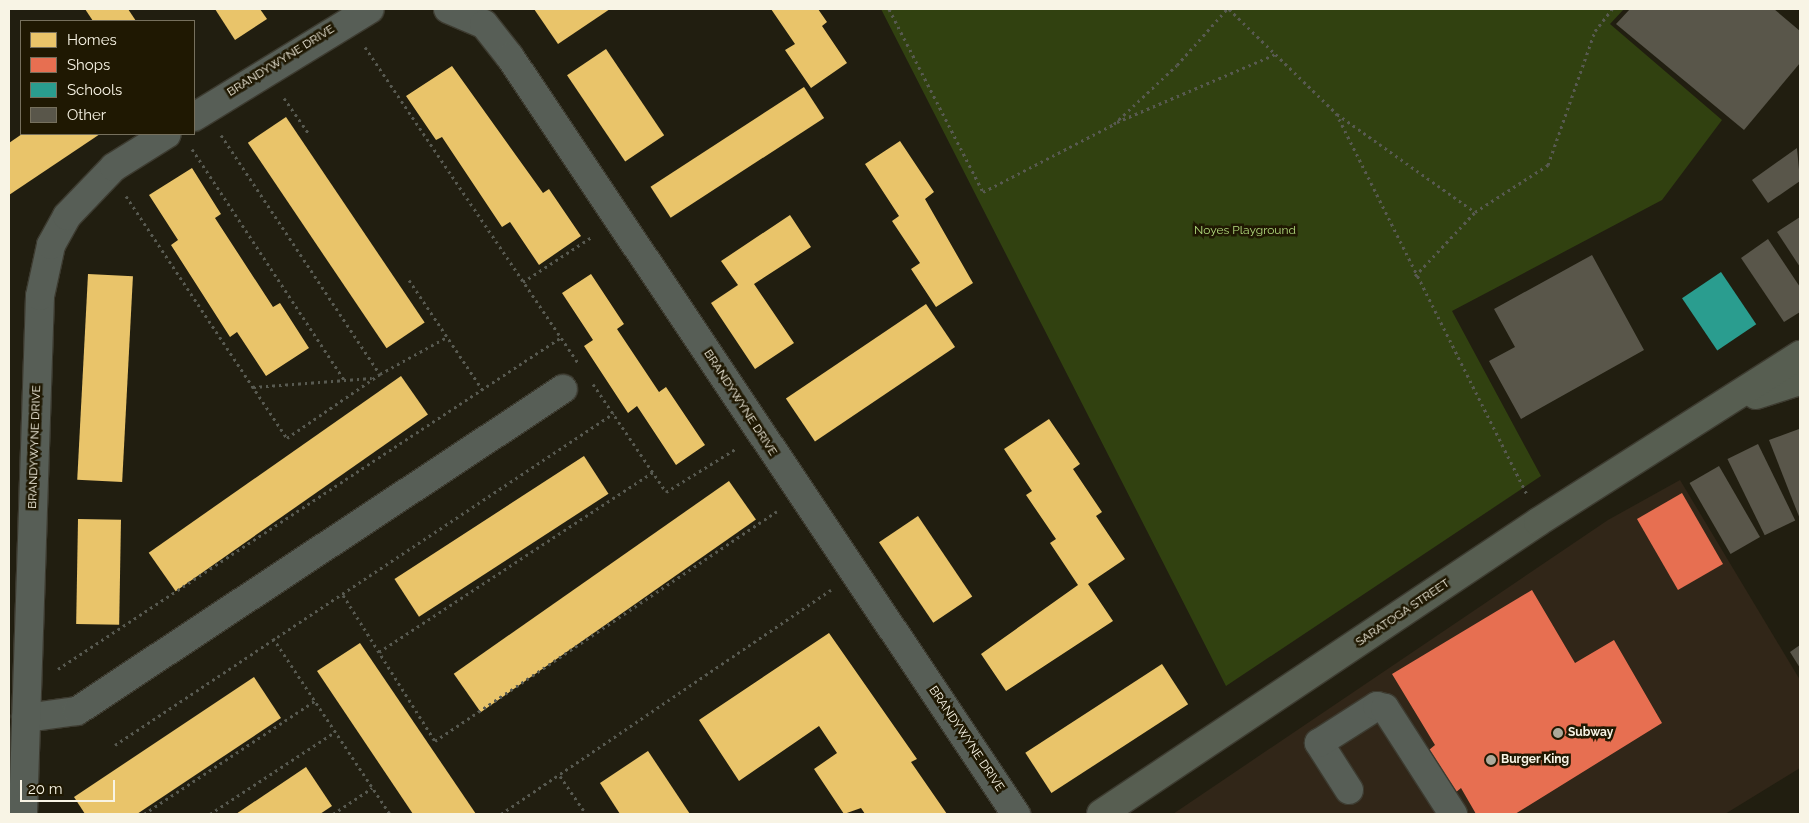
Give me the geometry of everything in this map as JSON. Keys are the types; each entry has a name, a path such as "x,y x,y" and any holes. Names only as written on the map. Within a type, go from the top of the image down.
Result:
{"main road":[{"name":"SARATOGA STREET","path":"1102,814 1705,415 1800,355"},
{"name":"SARATOGA STREET","path":"1705,415 1800,381"}],"street":[{"name":"BRANDYWYNE DRIVE","path":"205,122 304,45 370,9"},
{"name":"BRANDYWYNE DRIVE","path":"448,9 484,24 515,65 1016,814"},
{"name":"BRANDYWYNE DRIVE","path":"23,814 17,753 26,718 40,296 51,245 67,216 94,184 166,135"},
{"path":"26,718 78,711 563,389"},
{"path":"1350,790 1319,743 1377,706 1385,708 1453,814"}],"path":[{"path":"889,9 984,192 1114,124 1276,54"},
{"path":"1114,124 1177,65 1228,9 1336,114 1476,212"},
{"path":"1415,276 1476,212 1548,165 1595,31 1612,9"},
{"path":"359,38 582,368"},
{"path":"278,89 309,134"},
{"path":"1336,114 1415,276 1529,498"},
{"path":"205,122 380,374"},
{"path":"191,146 345,380"},
{"path":"122,190 286,438 373,378 446,337"},
{"path":"523,282 597,234"},
{"path":"409,280 482,389"},
{"path":"53,672 560,338"},
{"path":"587,376 666,492 739,446"},
{"path":"253,387 373,378"},
{"path":"115,745 273,638 342,595 614,414"},
{"path":"379,652 653,472"},
{"path":"342,595 435,741 780,510"},
{"path":"501,814 560,776 834,588"},
{"path":"273,638 390,814"},
{"path":"144,814 314,701"},
{"path":"210,814 335,732"},
{"path":"560,776 586,814"},
{"path":"333,814 372,788"}],"shaded area":[{"path":"1680,480 1800,680 1800,768 1725,814 1173,814 1608,520"}],"green space":[{"name":"Noyes Playground","path":"881,9 1624,9 1610,24 1722,120 1662,200 1452,311 1541,476 1226,686"}],"building: Homes":[{"path":"85,9 128,9 135,20 92,20"},
{"path":"215,9 260,9 267,19 235,40"},
{"path":"534,9 610,9 558,44"},
{"path":"771,9 818,9 827,22 822,26 847,63 811,88 785,50 795,44"},
{"path":"606,49 664,135 625,162 567,75"},
{"path":"452,66 543,193 549,189 581,236 539,265 510,222 502,227 442,137 436,140 406,96"},
{"path":"804,87 824,118 671,218 651,187"},
{"path":"286,117 425,323 387,348 248,143"},
{"path":"21,135 99,135 9,195 9,143"},
{"path":"900,141 934,192 925,199 973,283 936,307 911,269 920,263 892,221 899,216 865,164"},
{"path":"192,168 221,214 215,218 273,307 280,303 309,348 266,376 237,332 230,337 171,245 178,240 149,195"},
{"path":"790,215 811,247 754,284 794,343 755,369 711,303 738,285 721,261"},
{"path":"88,274 133,276 122,482 77,480"},
{"path":"591,274 624,324 617,329 659,392 666,387 705,445 676,465 637,406 628,413 584,346 593,340 562,293"},
{"path":"926,304 955,347 815,442 786,399"},
{"path":"401,376 428,415 176,591 149,553"},
{"path":"1049,419 1080,464 1073,469 1102,512 1096,516 1125,559 1088,584 1113,621 1006,691 981,654 1078,585 1050,543 1056,539 1026,495 1032,491 1004,449"},
{"path":"584,456 609,494 419,617 394,579"},
{"path":"729,481 756,520 481,712 454,674"},
{"path":"918,516 972,596 933,623 879,542"},
{"path":"78,519 121,520 119,625 76,624"},
{"path":"829,633 917,759 911,762 947,814 865,814 861,808 844,814 814,769 837,753 819,726 739,781 699,720"},
{"path":"360,643 476,814 413,814 317,671"},
{"path":"1162,664 1188,704 1051,793 1025,753"},
{"path":"254,677 281,718 137,814 85,814 74,797"},
{"path":"648,751 690,814 620,814 600,783"},
{"path":"306,767 332,806 320,814 236,814"}],"building: Shops":[{"path":"1682,493 1723,564 1678,590 1637,519"},
{"path":"1532,590 1575,663 1614,640 1662,723 1515,814 1476,814 1461,788 1455,793 1429,750 1435,745 1392,674"}],"building: Schools":[{"path":"1721,272 1756,324 1717,351 1682,298"}],"building: Other":[{"path":"1630,9 1774,9 1800,31 1800,63 1744,130 1616,24"},
{"path":"1797,148 1800,181 1768,203 1752,180"},
{"path":"1800,217 1800,267 1777,232"},
{"path":"1768,239 1800,287 1800,312 1784,322 1741,258"},
{"path":"1592,255 1644,350 1521,419 1489,361 1515,347 1494,309"},
{"path":"1799,429 1800,433 1800,519 1769,440"},
{"path":"1758,444 1795,520 1765,535 1727,459"},
{"path":"1719,466 1760,537 1731,554 1690,483"},
{"path":"1800,645 1800,668 1790,652"}],"place":[{"name":"Subway","path":"1558,733"},
{"name":"Burger King","path":"1491,760"}]}
